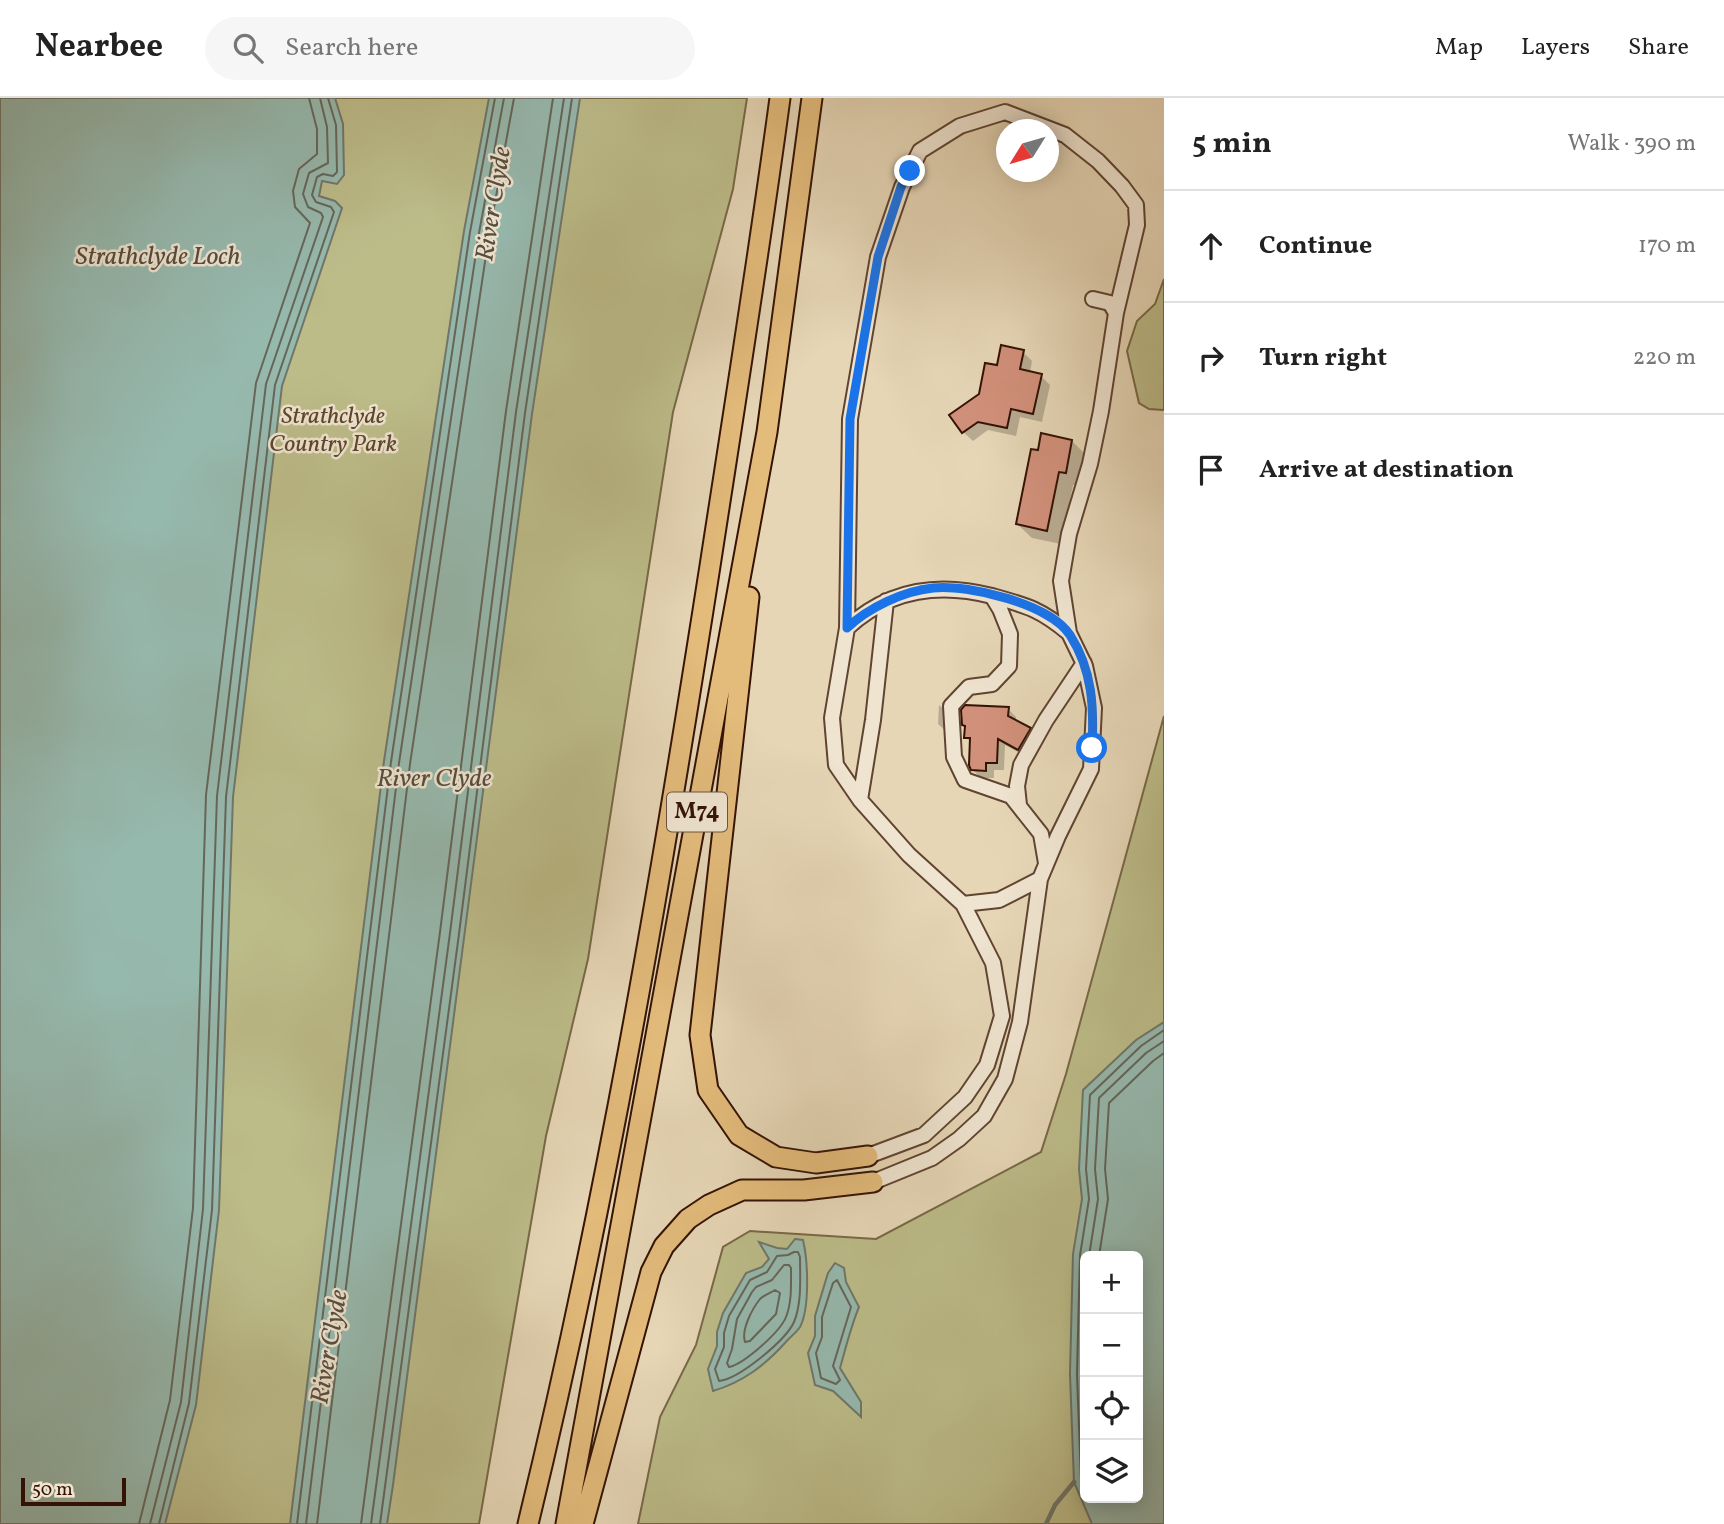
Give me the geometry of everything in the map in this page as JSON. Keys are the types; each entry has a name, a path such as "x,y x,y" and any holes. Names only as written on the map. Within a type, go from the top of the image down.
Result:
{"highway":[{"name":"M74","path":"528,1524 565,1372 593,1235 680,757 780,98"},
{"name":"M74","path":"566,1524 767,432 813,98"},
{"path":"767,432 700,1035 708,1090 739,1135 776,1157 816,1163 868,1156"},
{"path":"583,1524 651,1272 664,1246 688,1219 709,1205 742,1190 804,1190 873,1182"}],"lane":[{"path":"868,1156 924,1135 965,1097 987,1065 1002,1016 993,963 963,904 909,855 860,800 836,765 832,718 847,628 850,419 878,257 901,187 920,151 960,126 1005,105 1065,135 1098,162 1136,205 1137,225 1116,313 1101,411 1090,464 1069,534 1061,581 1069,633 1084,663 1094,708 1091,769 1040,879 1020,1022 1005,1079 984,1116 958,1139 932,1158 873,1182"},
{"path":"1093,299 1110,303 1116,313"},
{"path":"847,628 857,618 886,601 931,588 950,588 1029,606 1051,617 1069,633"},
{"path":"992,596 1010,634 1009,666 992,684 969,687 951,706 954,757 965,780 1011,796 1019,804 1041,834 1046,863"},
{"path":"860,800 873,720 886,601"},
{"path":"1019,804 1017,786 1021,765 1046,720 1084,663"},
{"path":"963,904 999,900 1040,879"}],"green space":[{"name":"Strathclyde Country Park","path":"0,98 747,98 733,189 673,412 588,959 546,1136 479,1524 0,1524"},
{"path":"1164,279 1163,410 1149,409 1139,403 1127,351 1137,321 1155,304"},
{"path":"1164,716 1164,1524 638,1524 660,1417 696,1345 723,1247 750,1231 876,1239 1041,1152 1066,1074"}],"water":[{"name":"Strathclyde Loch","path":"0,98 335,98 343,124 344,175 337,184 322,181 319,196 335,201 342,208 282,386 233,797 219,1210 196,1405 165,1524 0,1524"},
{"name":"River Clyde","path":"489,98 580,98 532,414 393,1485 387,1524 290,1524 384,761 464,231"},
{"path":"1164,1022 1164,1524 1092,1524 1083,1503 1143,1503 1143,1251 1080,1251 1080,1496 1074,1482 1070,1374 1073,1254 1082,1199 1079,1169 1083,1090 1136,1040"},
{"path":"795,1239 803,1240 807,1272 807,1297 800,1327 769,1359 752,1372 713,1391 708,1369 717,1346 717,1332 723,1313 746,1273 762,1267 769,1259 759,1242 787,1249"},
{"path":"835,1263 844,1268 846,1282 859,1307 840,1368 861,1402 861,1417 833,1391 815,1385 808,1353 815,1336 815,1316 828,1273"}],"building":[{"path":"1001,345 1024,350 1020,369 1042,374 1033,414 1011,409 1007,428 978,422 962,433 949,415 979,394 985,363 997,365"},
{"path":"1041,433 1072,440 1066,473 1059,472 1047,531 1016,524 1031,449 1038,450"},
{"path":"965,705 1009,707 1008,716 1031,728 1018,750 998,739 997,763 986,763 986,771 971,770 970,738 964,738 965,726 962,725 961,710"}],"waterway":[{"path":"1046,1524 1055,1505 1074,1482"}],"route":[{"path":"910,171 901,187 878,257 850,419 847,628 857,618 886,601 931,588 962,589 1029,606 1051,617 1069,633 1085,666 1094,708 1092,748"}]}
